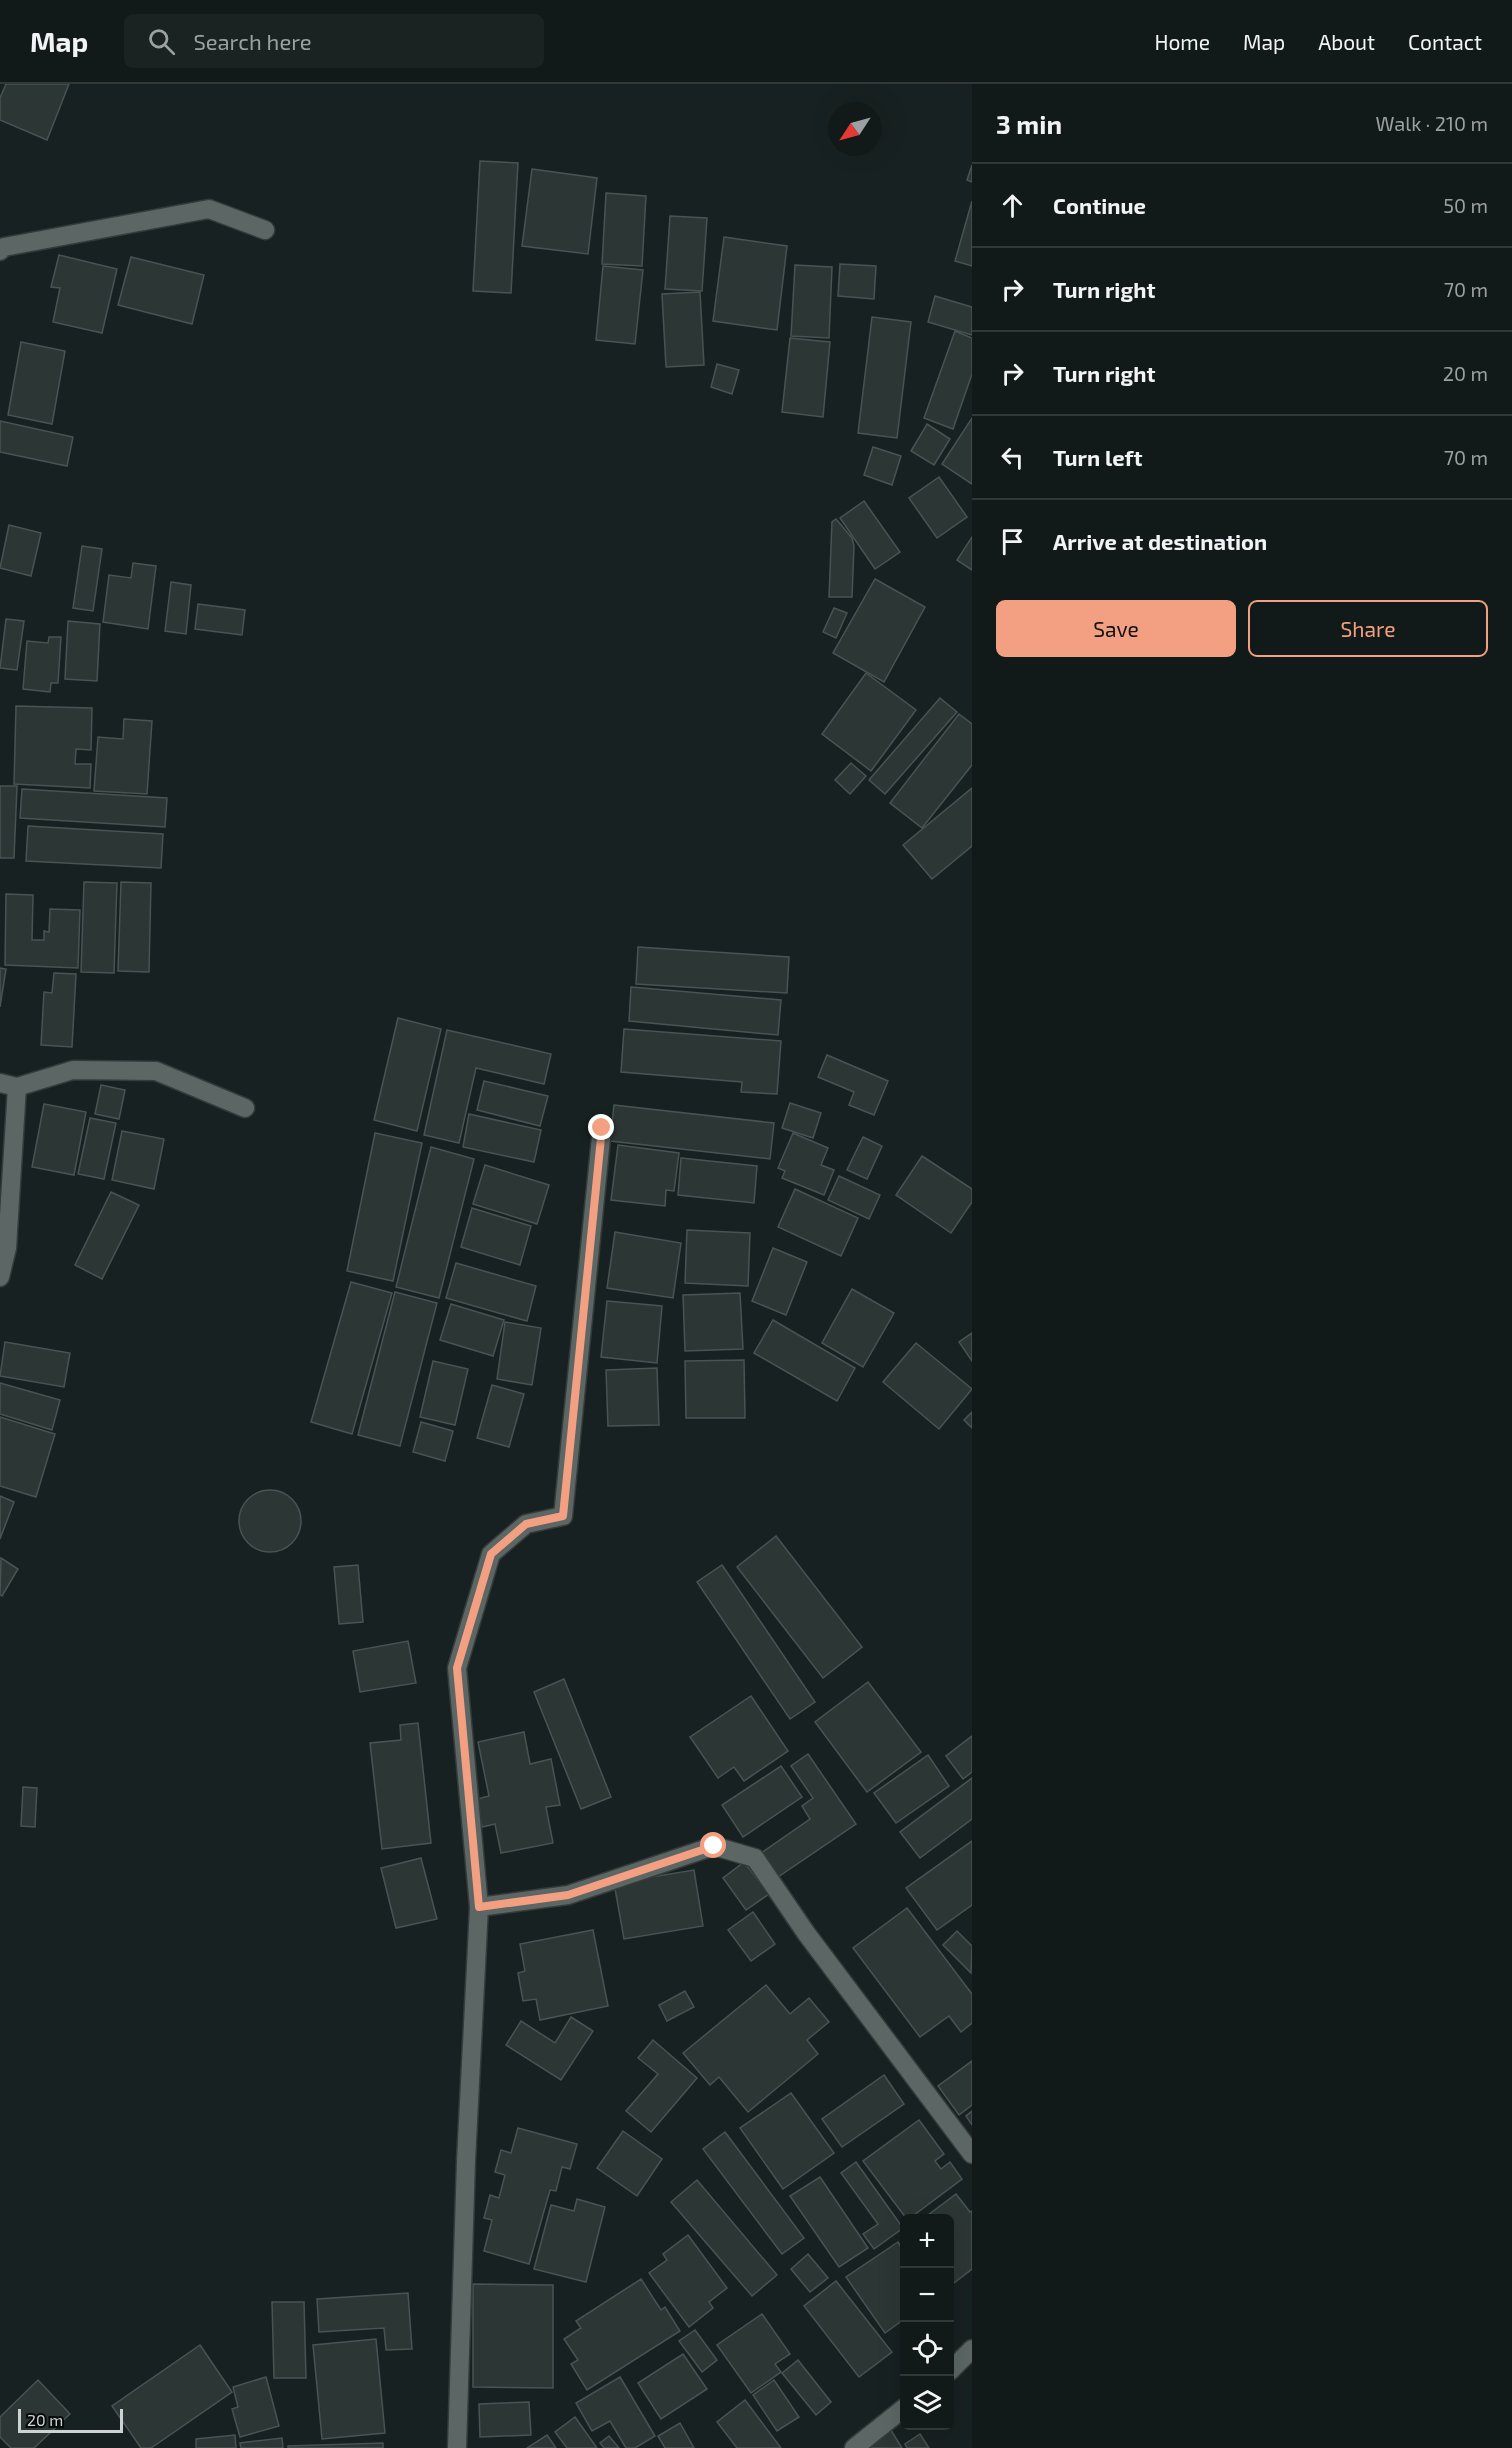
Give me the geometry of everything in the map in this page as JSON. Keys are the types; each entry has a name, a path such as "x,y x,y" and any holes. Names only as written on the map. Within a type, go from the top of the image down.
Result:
{"street":[{"path":"0,251 4,247 209,209 266,230"},
{"path":"0,1277 9,1085 73,1070 156,1071 245,1108"},
{"path":"457,2448 466,2161 479,1907 457,1668 491,1554 526,1524 563,1516 602,1128"},
{"path":"479,1907 568,1895 714,1846 755,1858 806,1933 972,2154"},
{"path":"954,2367 972,2349"},
{"path":"854,2448 900,2411"}],"building":[{"path":"6,84 69,84 47,140 0,120 0,98"},
{"path":"480,161 518,163 511,293 473,291"},
{"path":"972,165 972,182 967,180"},
{"path":"532,169 597,178 588,254 522,246"},
{"path":"606,193 646,196 642,266 602,264"},
{"path":"972,201 972,266 955,261"},
{"path":"670,216 707,218 702,291 665,289"},
{"path":"724,237 787,246 777,330 713,321"},
{"path":"59,255 117,269 102,333 53,322 60,288 51,287"},
{"path":"131,257 204,275 192,324 118,305"},
{"path":"840,264 876,266 874,299 838,296"},
{"path":"795,265 832,267 829,338 791,336"},
{"path":"603,266 643,270 635,344 596,340"},
{"path":"700,292 704,365 666,367 662,294"},
{"path":"935,296 972,307 972,335 928,322"},
{"path":"872,317 911,322 897,438 858,433"},
{"path":"955,331 972,338 972,374 953,429 924,418"},
{"path":"790,338 830,342 823,417 782,412"},
{"path":"21,342 65,351 52,424 8,415"},
{"path":"717,364 739,370 732,394 711,387"},
{"path":"972,418 972,484 942,464"},
{"path":"0,421 73,437 67,466 0,452"},
{"path":"927,424 950,439 934,465 911,451"},
{"path":"873,447 901,456 892,485 864,475"},
{"path":"939,477 967,517 937,538 909,498"},
{"path":"864,501 900,552 875,569 840,518"},
{"path":"836,519 852,538 854,546 852,597 829,597 832,522"},
{"path":"9,525 41,533 31,576 0,568"},
{"path":"972,537 972,570 957,560"},
{"path":"82,546 102,549 93,611 73,608"},
{"path":"133,563 156,566 148,629 103,622 109,575 131,578"},
{"path":"875,579 925,607 884,682 833,653"},
{"path":"171,582 191,585 186,634 165,631"},
{"path":"198,604 245,610 242,635 195,629"},
{"path":"834,608 847,613 836,638 823,632"},
{"path":"6,619 24,621 17,670 0,668"},
{"path":"68,621 100,624 97,681 65,679"},
{"path":"49,637 61,637 58,683 51,683 50,692 23,689 27,641 48,643"},
{"path":"866,673 916,710 871,771 822,734"},
{"path":"940,698 957,712 885,794 869,780"},
{"path":"16,706 92,708 91,750 76,749 75,764 91,764 90,788 14,784"},
{"path":"959,714 972,724 972,765 922,828 890,803"},
{"path":"124,719 152,721 147,794 94,791 98,737 123,739"},
{"path":"851,763 866,776 850,794 835,780"},
{"path":"0,786 17,786 14,858 0,858"},
{"path":"972,788 972,846 932,879 903,845"},
{"path":"22,789 167,798 165,827 20,818"},
{"path":"28,826 163,834 161,868 26,861"},
{"path":"84,882 117,883 114,973 81,972"},
{"path":"121,882 151,883 149,972 118,971"},
{"path":"6,894 33,895 32,940 44,940 44,931 49,932 50,909 80,910 78,968 5,965"},
{"path":"638,947 789,957 787,993 636,984"},
{"path":"0,968 6,969 0,1007"},
{"path":"54,973 76,974 72,1047 41,1045 44,992 52,993"},
{"path":"631,987 781,1000 778,1035 629,1021"},
{"path":"398,1018 441,1029 417,1131 374,1120"},
{"path":"624,1029 781,1041 777,1094 741,1092 742,1082 621,1072"},
{"path":"447,1030 551,1054 544,1084 476,1068 459,1143 424,1135"},
{"path":"827,1055 888,1081 874,1115 849,1105 854,1092 818,1077"},
{"path":"484,1081 548,1096 540,1126 477,1110"},
{"path":"101,1085 125,1090 119,1119 95,1114"},
{"path":"790,1103 821,1113 813,1138 782,1128"},
{"path":"44,1104 86,1112 74,1175 32,1167"},
{"path":"614,1105 774,1123 770,1159 610,1141"},
{"path":"469,1114 541,1130 534,1162 463,1147"},
{"path":"90,1118 116,1123 104,1179 78,1174"},
{"path":"122,1131 164,1139 154,1189 112,1180"},
{"path":"375,1133 422,1143 393,1281 347,1271"},
{"path":"793,1133 828,1148 821,1165 834,1170 824,1195 782,1178 785,1171 778,1168"},
{"path":"863,1137 882,1146 867,1179 847,1170"},
{"path":"618,1145 679,1153 674,1191 666,1190 665,1206 611,1200"},
{"path":"431,1147 474,1159 439,1298 396,1287"},
{"path":"922,1156 972,1189 972,1202 951,1233 896,1195"},
{"path":"681,1158 757,1166 754,1203 678,1195"},
{"path":"485,1165 549,1185 537,1224 473,1204"},
{"path":"839,1176 880,1195 869,1219 828,1200"},
{"path":"795,1189 858,1218 841,1256 778,1227"},
{"path":"111,1192 139,1205 102,1279 75,1265"},
{"path":"472,1208 531,1226 520,1265 461,1247"},
{"path":"687,1230 750,1233 748,1286 685,1283"},
{"path":"615,1232 681,1243 673,1298 607,1288"},
{"path":"773,1248 807,1262 786,1315 752,1301"},
{"path":"456,1263 536,1286 527,1321 446,1298"},
{"path":"351,1282 392,1293 352,1434 311,1422"},
{"path":"852,1289 894,1313 863,1367 822,1343"},
{"path":"395,1292 437,1303 400,1446 358,1435"},
{"path":"740,1293 743,1349 685,1351 683,1295"},
{"path":"607,1301 662,1306 657,1363 601,1357"},
{"path":"451,1304 504,1320 493,1356 440,1340"},
{"path":"773,1320 855,1368 837,1401 754,1353"},
{"path":"505,1322 541,1328 532,1385 497,1379"},
{"path":"972,1333 972,1361 959,1342"},
{"path":"5,1342 70,1353 64,1387 0,1376"},
{"path":"916,1343 972,1389 939,1429 883,1382"},
{"path":"744,1360 745,1418 686,1418 685,1361"},
{"path":"433,1361 468,1369 455,1425 420,1417"},
{"path":"657,1368 659,1425 608,1426 606,1370"},
{"path":"0,1383 60,1400 52,1430 0,1414"},
{"path":"492,1385 524,1394 509,1447 477,1438"},
{"path":"972,1412 972,1428 964,1420"},
{"path":"0,1417 55,1434 36,1497 0,1486"},
{"path":"421,1422 453,1431 445,1461 413,1452"},
{"path":"264,1490 276,1490 292,1499 299,1509 301,1521 299,1533 292,1543 276,1552 264,1552 253,1547 244,1538 239,1527 239,1515 244,1504 253,1495"},
{"path":"0,1496 14,1502 0,1539"},
{"path":"776,1536 862,1647 823,1678 737,1567"},
{"path":"1,1558 18,1569 2,1596 0,1595"},
{"path":"358,1565 363,1622 339,1624 334,1567"},
{"path":"722,1565 815,1702 790,1719 697,1582"},
{"path":"408,1641 416,1683 360,1692 353,1651"},
{"path":"564,1679 611,1797 581,1809 534,1692"},
{"path":"868,1682 921,1752 867,1792 815,1722"},
{"path":"751,1696 788,1751 744,1781 734,1767 718,1778 690,1737"},
{"path":"418,1723 431,1843 382,1849 370,1743 401,1740 400,1725"},
{"path":"524,1732 530,1764 551,1759 560,1805 546,1807 553,1843 501,1853 495,1824 482,1827 477,1799 489,1796 478,1742"},
{"path":"972,1736 972,1772 963,1779 946,1756"},
{"path":"808,1754 856,1824 778,1877 761,1853 810,1819 802,1806 813,1798 791,1766"},
{"path":"928,1755 949,1786 896,1823 874,1793"},
{"path":"781,1766 802,1797 743,1837 722,1805"},
{"path":"972,1778 972,1819 920,1858 900,1832"},
{"path":"23,1787 37,1788 35,1827 21,1826"},
{"path":"972,1841 972,1905 937,1930 906,1888"},
{"path":"421,1858 437,1919 396,1928 381,1868"},
{"path":"744,1862 769,1894 746,1910 723,1878"},
{"path":"694,1870 703,1926 624,1939 614,1883"},
{"path":"907,1908 972,1994 972,2023 961,2032 949,2016 920,2037 853,1948"},
{"path":"753,1912 775,1944 751,1961 728,1930"},
{"path":"593,1930 608,2006 540,2020 536,1999 523,2001 518,1973 525,1971 520,1944"},
{"path":"957,1931 972,1946 971,1973 943,1945"},
{"path":"766,1985 790,2014 809,1998 829,2022 807,2040 818,2054 748,2112 719,2077 710,2085 683,2053"},
{"path":"685,1991 694,2007 667,2021 659,2005"},
{"path":"571,2017 593,2031 561,2080 506,2045 521,2021 555,2043"},
{"path":"653,2040 697,2078 651,2132 626,2111 658,2074 638,2058"},
{"path":"972,2061 972,2105 959,2115 938,2086"},
{"path":"884,2075 904,2104 842,2147 822,2119"},
{"path":"791,2093 834,2153 783,2189 740,2128"},
{"path":"972,2111 972,2125 966,2116"},
{"path":"919,2120 944,2154 935,2161 941,2169 950,2162 962,2179 915,2214 903,2214 863,2161"},
{"path":"518,2128 577,2144 570,2169 562,2167 556,2191 550,2190 529,2264 484,2251 492,2220 484,2218 490,2195 499,2198 505,2175 495,2172 501,2150 511,2153"},
{"path":"623,2131 662,2159 637,2196 597,2168"},
{"path":"725,2132 804,2238 782,2254 703,2149"},
{"path":"856,2162 900,2224 900,2230 874,2249 863,2234 878,2224 841,2173"},
{"path":"820,2177 868,2248 839,2267 790,2196"},
{"path":"697,2180 777,2275 752,2296 671,2202"},
{"path":"956,2194 970,2212 972,2211 972,2269 954,2283 954,2214 929,2214"},
{"path":"577,2199 605,2207 586,2282 534,2269 551,2205 574,2211"},
{"path":"688,2235 727,2288 709,2302 713,2308 689,2327 649,2273 667,2260 663,2254"},
{"path":"898,2242 900,2245 900,2322 885,2333 846,2277"},
{"path":"808,2254 828,2278 810,2292 791,2269"},
{"path":"641,2279 661,2310 665,2307 680,2331 587,2390 571,2364 578,2360 564,2339 581,2328 576,2321"},
{"path":"836,2281 892,2352 859,2377 804,2306"},
{"path":"473,2284 553,2285 553,2388 473,2387"},
{"path":"408,2293 412,2349 386,2350 384,2328 319,2332 317,2299"},
{"path":"272,2302 304,2302 306,2378 274,2378"},
{"path":"762,2314 790,2354 775,2364 781,2372 751,2393 717,2345"},
{"path":"695,2330 717,2360 702,2372 679,2341"},
{"path":"376,2339 385,2433 322,2439 313,2345"},
{"path":"200,2345 232,2392 151,2448 141,2448 112,2406"},
{"path":"683,2354 707,2389 661,2419 638,2383"},
{"path":"798,2360 831,2402 816,2415 782,2373"},
{"path":"266,2377 279,2426 240,2437 232,2409 238,2407 233,2387"},
{"path":"620,2377 655,2436 635,2448 626,2448 610,2421 592,2431 576,2403"},
{"path":"38,2380 70,2414 34,2448 11,2448 0,2437 0,2417"},
{"path":"774,2380 799,2417 777,2431 753,2395"},
{"path":"745,2400 781,2448 737,2448 717,2422"},
{"path":"529,2402 531,2435 480,2437 479,2404"},
{"path":"575,2417 597,2448 567,2448 555,2432"},
{"path":"680,2423 694,2448 665,2448 658,2436"},
{"path":"889,2427 902,2448 865,2448"},
{"path":"920,2434 929,2448 907,2448 905,2444"},
{"path":"235,2435 236,2448 196,2448 196,2439"},
{"path":"547,2435 556,2448 527,2448"},
{"path":"609,2436 619,2448 604,2448 600,2443"},
{"path":"282,2438 283,2448 241,2448 240,2443"},
{"path":"383,2443 383,2448 288,2448 288,2446"}],"route":[{"path":"602,1128 563,1516 526,1524 491,1554 457,1668 479,1907 568,1895 714,1846"}]}
